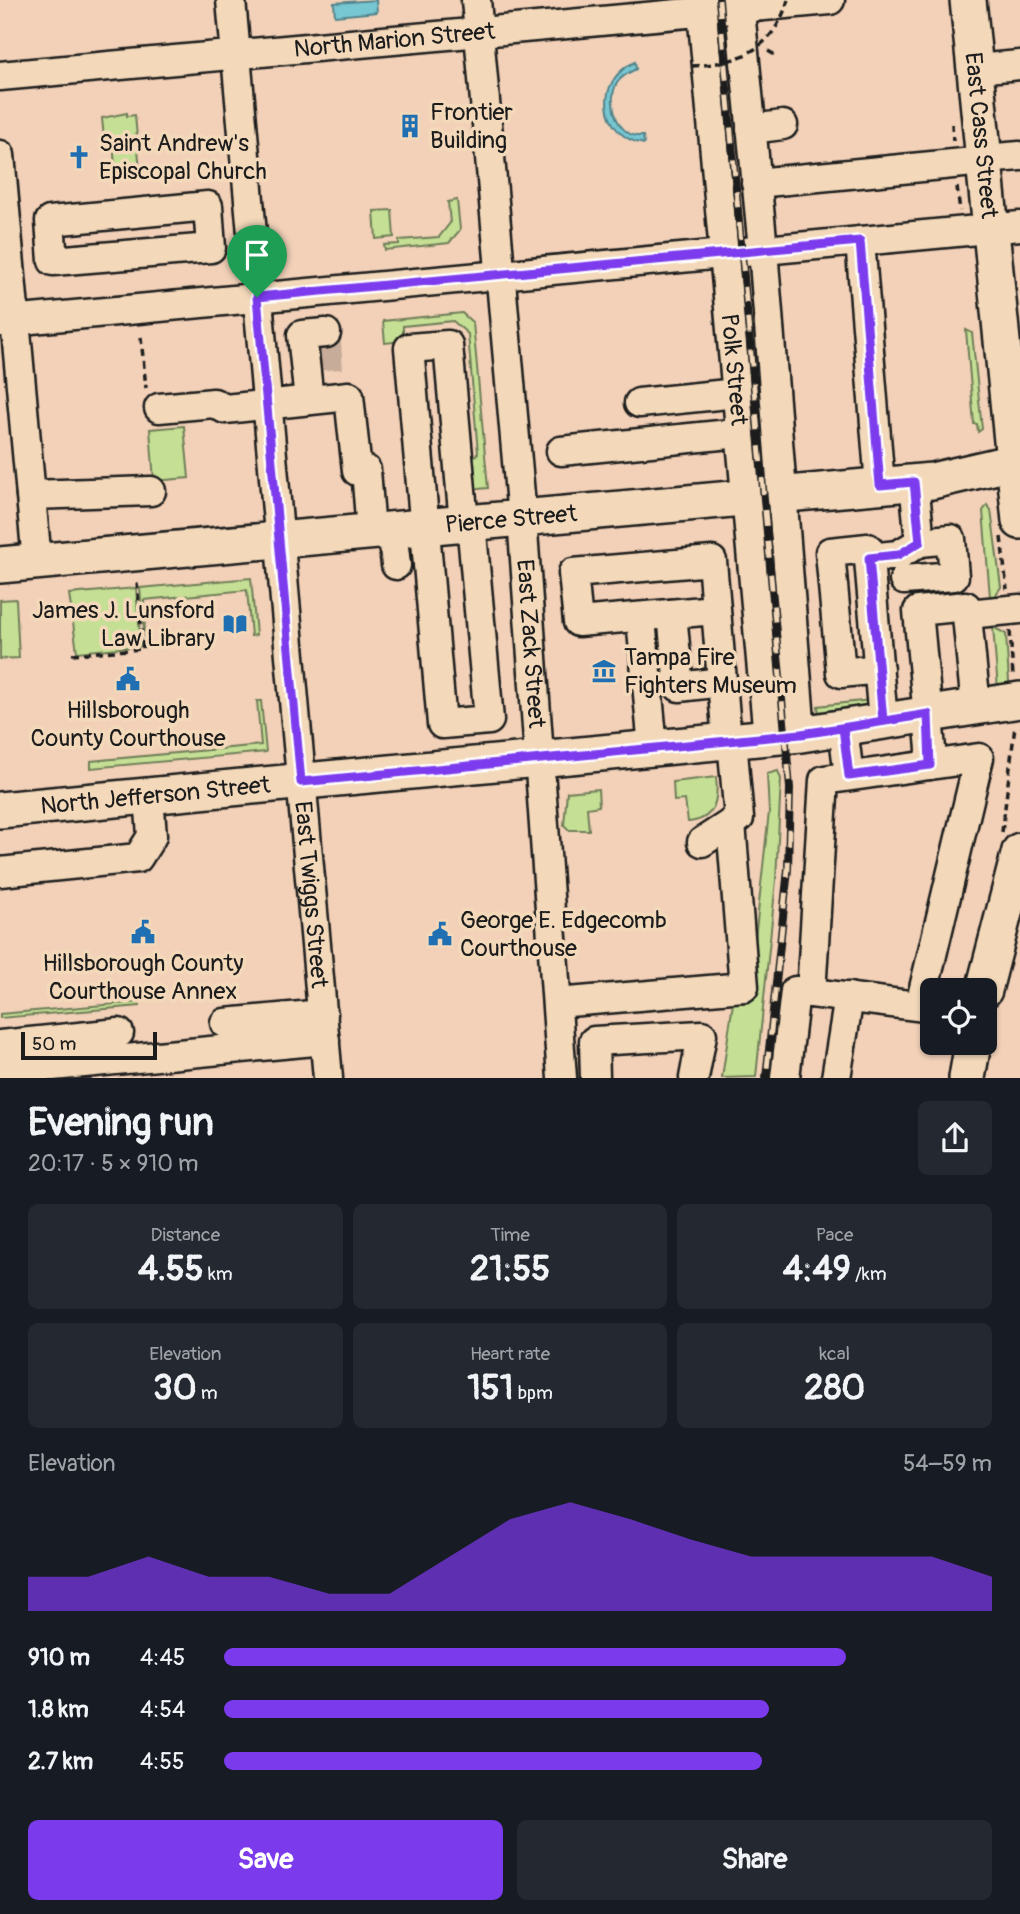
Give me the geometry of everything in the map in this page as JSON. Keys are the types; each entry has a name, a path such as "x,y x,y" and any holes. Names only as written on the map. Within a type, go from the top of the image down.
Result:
{"main road":[{"name":"East Cass Street","path":"968,0 984,160 1005,228 1019,509"},
{"name":"Pierce Street","path":"0,565 923,481 1017,462"},
{"path":"923,481 1019,509"},
{"name":"North Jefferson Street","path":"0,810 785,736 1020,700"},
{"path":"988,978 1015,892 1020,851"},
{"path":"967,1077 971,1055"}],"street":[{"name":"East Twiggs Street","path":"231,0 328,1077"},
{"name":"East Zack Street","path":"476,0 522,517 562,1074"},
{"name":"North Marion Street","path":"0,76 480,33 701,6 830,0"},
{"name":"Polk Street","path":"739,4 763,249 782,494 785,736"},
{"name":"Polk Street","path":"701,6 746,497 785,736"},
{"path":"27,56 91,50 99,44"},
{"path":"975,69 1020,65"},
{"path":"751,128 783,125"},
{"path":"0,155 9,249 7,321 31,495 37,562"},
{"path":"756,183 1020,156"},
{"path":"208,206 211,247 53,261 52,245 50,221 208,206"},
{"path":"210,229 251,224"},
{"path":"7,321 1005,228"},
{"path":"860,241 880,485"},
{"path":"9,249 52,245"},
{"path":"322,292 326,337 302,335 330,395 357,471 366,470 396,529 442,724 489,720 448,345 409,348 396,529 396,565"},
{"path":"639,403 737,393"},
{"path":"153,398 214,404 225,409 330,395"},
{"path":"561,451 740,433"},
{"path":"920,542 923,481"},
{"path":"31,495 151,491"},
{"path":"869,558 898,555 920,542 951,539 954,576 904,580"},
{"path":"878,670 841,673 830,552 869,548 883,721"},
{"path":"702,842 739,818 722,682 712,561 573,573 578,622 716,610"},
{"path":"528,595 575,590"},
{"path":"930,765 918,611 966,606 976,707"},
{"path":"967,614 1020,609"},
{"path":"672,614 679,687 722,682"},
{"path":"642,631 653,748"},
{"path":"843,728 849,776"},
{"path":"811,993 824,780 979,758 932,978"},
{"path":"0,872 138,858 152,836 149,796"},
{"path":"557,1003 599,990 713,979 744,987 731,823"},
{"path":"785,1077 795,991 920,1006"},
{"path":"836,1077 849,998"},
{"path":"225,1023 324,1027"},
{"path":"5,1066 121,1057 170,1066 324,1027"},
{"path":"562,1074 595,1073 593,1041 702,1035 694,1077"},
{"path":"5,1066 43,1072 121,1057"}],"path":[{"path":"692,66 719,65 742,58 776,28 788,0"},
{"path":"141,337 153,398"},
{"path":"72,654 143,649 138,583"}],"green space":[{"path":"127,113 127,116 135,115 140,171 107,175 107,170 115,169 113,139 104,139 102,118"},
{"path":"457,200 460,230 449,243 385,250 384,245 399,244 399,240 439,237 450,223 448,202"},
{"path":"392,210 394,237 376,239 374,211"},
{"path":"462,313 473,323 488,488 468,490 465,464 478,453 468,334 453,321 403,326 403,341 385,343 383,321"},
{"path":"966,330 972,333 982,429 978,432 977,424 974,424"},
{"path":"184,426 189,478 154,481 150,429"},
{"path":"987,505 991,510 1001,587 994,597 990,597 983,511"},
{"path":"251,578 256,635 251,636 247,590 144,600 145,640 140,588"},
{"path":"136,588 141,646 77,652 69,594"},
{"path":"16,599 19,658 0,659 0,600"},
{"path":"993,627 1006,634 1009,682 1008,686 998,689"},
{"path":"871,700 868,709 819,715 818,706"},
{"path":"257,701 261,701 266,752 91,768 91,761 261,745"},
{"path":"778,771 781,779 776,880 756,1077 722,1078 733,1003 748,1003 769,812 767,774"},
{"path":"716,777 717,794 713,808 704,818 688,822 685,800 674,801 673,782"},
{"path":"598,789 599,806 587,808 589,830 569,830 564,825 567,792"},
{"path":"139,1002 140,1006 0,1018 0,1014"}],"water":[{"path":"376,0 377,12 335,16 334,3"},
{"path":"635,62 636,69 616,84 613,103 621,126 627,132 643,136 644,144 629,139 618,130 607,107 613,81 622,70"}],"tunnel":[{"path":"327,342 330,387"}],"railway":[{"path":"719,0 790,788 788,869 766,1078"}],"place":[{"name":"Frontier Building","path":"410,126"},
{"name":"Saint Andrew's Episcopal Church","path":"79,157"},
{"name":"James J. Lunsford Law Library","path":"235,624"},
{"name":"Tampa Fire Fighters Museum","path":"604,671"},
{"name":"Hillsborough County Courthouse","path":"128,679"},
{"name":"Hillsborough County Courthouse Annex","path":"143,932"},
{"name":"George E. Edgecomb Courthouse","path":"440,934"}],"route":[{"path":"257,297 301,782 801,734 841,728 883,721 928,714 930,765 849,776 843,728 883,721 869,558 898,555 920,542 914,482 880,485 860,241 257,297"}]}
